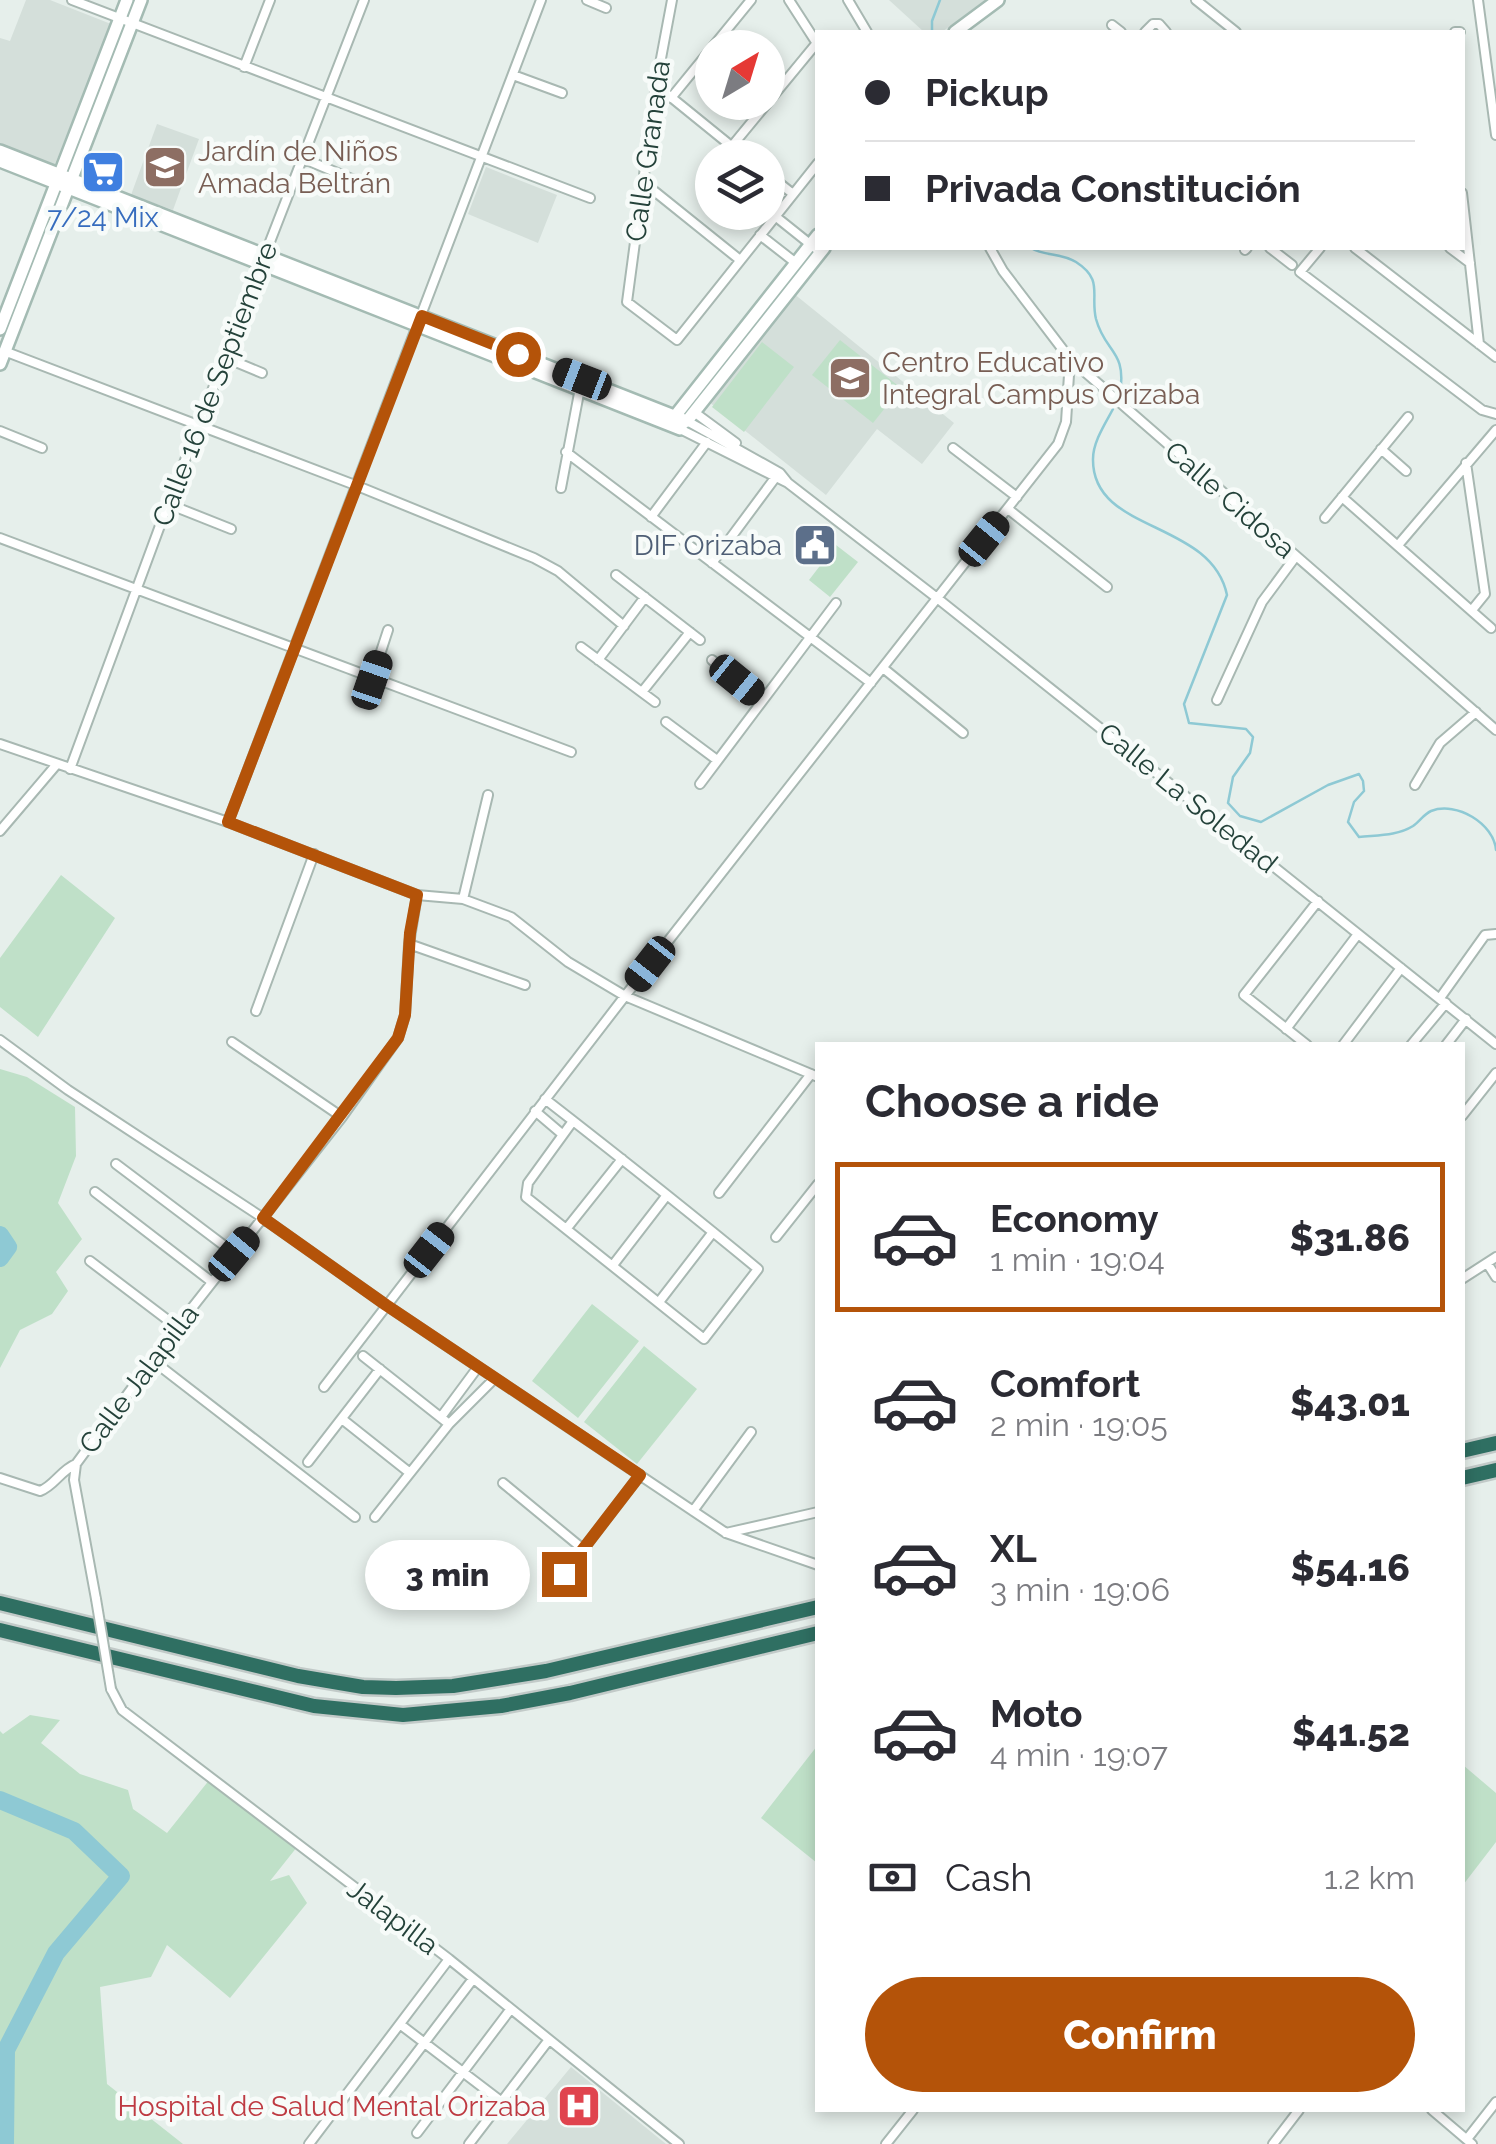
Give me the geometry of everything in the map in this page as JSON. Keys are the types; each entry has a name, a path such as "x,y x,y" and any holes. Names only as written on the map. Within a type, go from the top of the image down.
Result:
{"highway":[{"path":"1465,1450 1496,1443"},
{"path":"1465,1477 1496,1470"},
{"path":"0,1603 298,1676 363,1687 396,1688 484,1682 815,1608"},
{"path":"0,1630 314,1706 403,1715 502,1706 570,1693 815,1634"}],"street":[{"path":"72,0 590,198"},
{"path":"126,22 128,0"},
{"path":"141,0 126,22 2,355 355,485 545,564 624,626"},
{"path":"244,67 270,0"},
{"name":"Calle 16 de Septiembre","path":"70,768 198,425 364,0"},
{"path":"228,822 542,0"},
{"path":"587,0 606,8"},
{"name":"Calle Granada","path":"672,0 626,302 676,340 740,260"},
{"path":"671,98 751,0"},
{"path":"789,0 815,41"},
{"path":"848,0 866,30"},
{"path":"965,30 998,0"},
{"path":"1196,0 1234,30"},
{"path":"1478,0 1496,136"},
{"path":"1112,25 1118,30"},
{"path":"737,140 815,46"},
{"path":"513,76 562,94"},
{"path":"656,86 724,140"},
{"path":"0,151 263,260 581,383 682,417 707,442 777,476"},
{"path":"302,158 366,185"},
{"path":"0,161 65,181"},
{"path":"785,204 815,167"},
{"path":"0,329 65,181"},
{"path":"643,182 740,260 764,230"},
{"path":"785,188 793,194"},
{"path":"1465,214 1481,347"},
{"path":"785,223 815,243"},
{"path":"760,235 801,267"},
{"path":"682,417 815,249"},
{"name":"Calle Cidosa","path":"991,250 1070,360 1496,730"},
{"path":"1273,250 1292,265"},
{"path":"1318,250 1300,272 1482,410 1496,414"},
{"path":"1359,250 1496,357"},
{"path":"1453,250 1472,264"},
{"path":"1481,347 1496,347"},
{"path":"226,358 262,373"},
{"path":"324,1387 1063,434 1070,360"},
{"path":"581,383 682,417 756,458 777,476"},
{"path":"561,488 581,383"},
{"path":"1324,518 1408,416"},
{"path":"1399,544 1496,430"},
{"path":"0,431 42,448"},
{"path":"651,517 707,442"},
{"path":"952,448 1017,497"},
{"path":"1381,450 1406,471"},
{"path":"566,452 871,684"},
{"path":"1466,463 1485,594 1472,610"},
{"path":"712,563 777,476"},
{"name":"Calle La Soledad","path":"777,476 938,598 1496,1044"},
{"path":"1342,497 1491,628"},
{"path":"168,504 231,528"},
{"path":"1008,509 1106,587"},
{"path":"0,538 571,752"},
{"path":"1218,700 1262,602 1296,556"},
{"path":"616,575 700,640"},
{"path":"598,660 645,597"},
{"path":"700,784 836,603"},
{"path":"372,680 388,630"},
{"path":"642,692 690,632"},
{"path":"581,647 654,702"},
{"path":"712,660 761,699"},
{"path":"883,668 963,733"},
{"path":"1415,785 1440,743 1476,712"},
{"path":"666,722 717,760"},
{"path":"0,744 228,822 417,895 463,899 523,924 568,962 625,996 814,1075 718,1193"},
{"path":"0,832 57,764"},
{"path":"463,899 488,794"},
{"path":"256,1011 314,854"},
{"name":"Calle Jalapilla","path":"111,1689 74,1480 76,1464 177,1327 342,1117 402,1029 417,895"},
{"path":"1303,1042 1244,995 1318,902"},
{"path":"1286,1029 1358,934"},
{"path":"1414,1042 1484,936 1496,934"},
{"path":"410,944 524,985"},
{"path":"1345,1042 1401,968"},
{"path":"1448,1042 1466,1019"},
{"path":"0,1040 68,1090 726,1533 815,1563"},
{"path":"232,1042 342,1117"},
{"path":"1465,1112 1496,1074"},
{"path":"546,1099 758,1269 704,1339 526,1197 525,1190 573,1121"},
{"path":"536,1111 562,1134"},
{"path":"566,1228 622,1159"},
{"path":"116,1164 234,1254"},
{"path":"776,1237 815,1188"},
{"path":"95,1192 212,1282"},
{"path":"612,1265 667,1195"},
{"path":"659,1302 713,1232"},
{"path":"1465,1277 1496,1257"},
{"path":"90,1261 177,1327"},
{"path":"1487,1263 1496,1277"},
{"path":"363,1356 449,1424"},
{"path":"152,1360 355,1517"},
{"path":"440,1418 478,1367"},
{"path":"308,1462 380,1370"},
{"path":"376,1518 449,1424 495,1378"},
{"path":"342,1419 410,1473"},
{"path":"693,1511 751,1432"},
{"path":"0,1478 40,1490 76,1464"},
{"path":"564,1574 640,1475"},
{"path":"503,1483 584,1548"},
{"path":"726,1533 815,1513"},
{"name":"Jalapilla","path":"111,1689 122,1710 449,1959 679,2144"},
{"path":"309,2144 449,1959"},
{"path":"380,2101 473,1979"},
{"path":"417,2134 510,2010"},
{"path":"402,2025 502,2102"},
{"path":"469,2144 548,2041"},
{"path":"1434,2112 1470,2142 1496,2102"},
{"path":"886,2144 911,2112"},
{"path":"1272,2144 1297,2112"}],"shaded area":[{"path":"26,0 50,0 111,24 53,169 0,147 0,38 10,41"},
{"path":"889,0 985,0 945,30 922,30"},
{"name":"Jardín de Niños Amada Beltrán","path":"157,124 199,139 173,210 131,195"},
{"path":"486,167 557,195 538,243 468,214"},
{"name":"Centro Educativo Integral Campus Orizaba","path":"793,293 954,423 922,464 877,429 826,495 709,402"},
{"name":"Hospital de Salud Mental Orizaba","path":"571,2067 666,2144 507,2144"}],"green space":[{"path":"840,340 901,388 873,423 812,375"},
{"path":"762,342 794,367 744,432 712,407"},
{"path":"836,545 858,562 830,597 809,580"},
{"path":"61,875 115,918 38,1037 0,1007 0,958"},
{"path":"0,1069 27,1077 75,1107 76,1156 58,1203 82,1239 56,1272 68,1291 52,1314 20,1330 0,1368"},
{"path":"592,1304 639,1341 578,1418 532,1381"},
{"path":"644,1346 697,1389 637,1464 584,1422"},
{"path":"30,1715 60,1720 41,1743 80,1774 128,1790 133,1809 167,1833 210,1779 297,1847 270,1881 289,1875 307,1903 230,1998 167,1945 151,1977 100,1987 107,2084 183,2144 0,2144 0,1731 3,1734"},
{"path":"815,1749 815,1861 761,1818"},
{"path":"1465,1767 1496,1793 1496,1842 1465,1882"}],"waterway":[{"path":"932,30 940,0"},
{"path":"1036,250 1071,259 1090,275 1096,319 1118,360 1120,393"},
{"path":"1113,409 1094,453 1098,483 1111,501 1131,515 1199,552 1217,570 1227,595 1184,704 1189,723 1246,729 1253,737 1250,753 1233,777 1228,803 1240,816 1261,822 1328,785 1359,774 1364,791 1354,802 1348,822 1359,837 1400,832 1431,811 1452,809 1481,824 1494,840 1496,850"},
{"path":"0,1235 8,1247 0,1258"},
{"path":"0,1800 74,1831 121,1876 56,1953 6,2050 5,2144"}],"place":[{"name":"Jardín de Niños Amada Beltrán","path":"165,167"},
{"name":"7/24 Mix","path":"103,172"},
{"name":"Centro Educativo Integral Campus Orizaba","path":"850,378"},
{"name":"DIF Orizaba","path":"815,545"},
{"name":"Hospital de Salud Mental Orizaba","path":"579,2106"}],"route":[{"path":"518,354 422,316 228,822 417,895 410,933 405,1015 398,1038 263,1218 640,1475 564,1574"}]}
